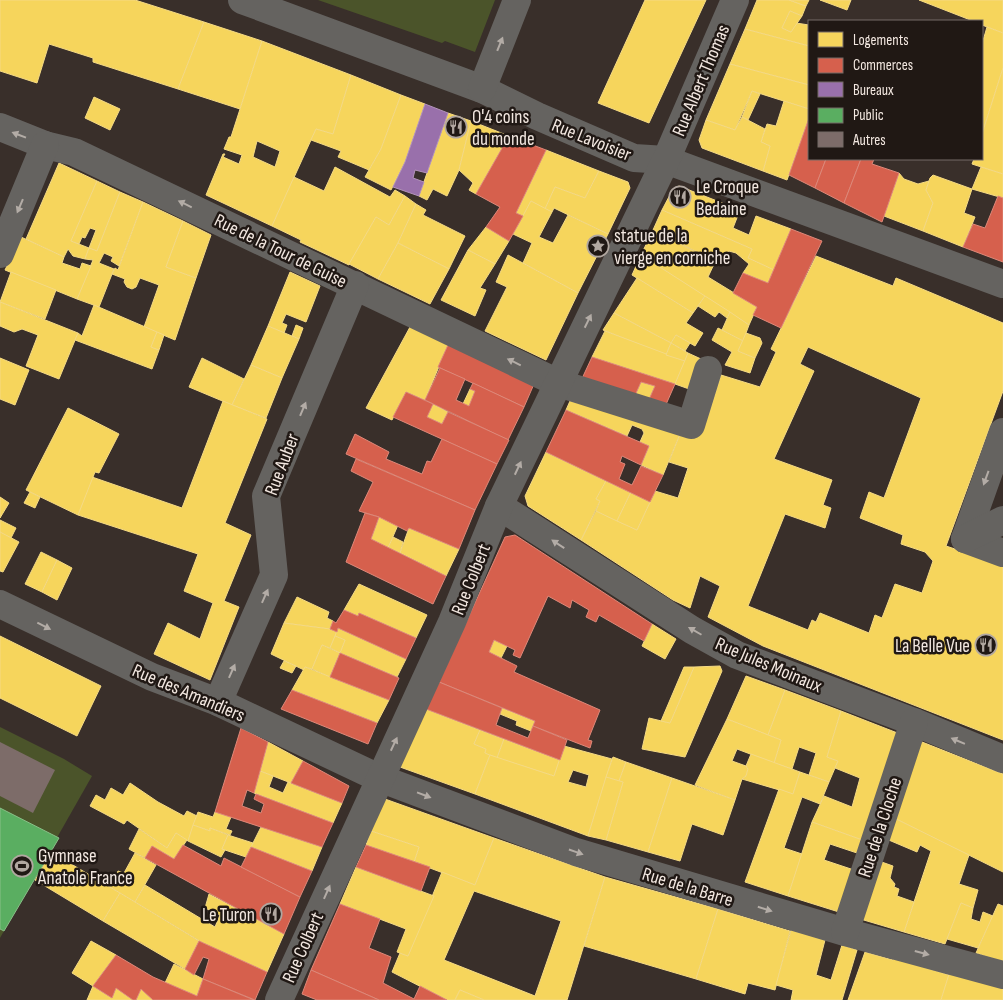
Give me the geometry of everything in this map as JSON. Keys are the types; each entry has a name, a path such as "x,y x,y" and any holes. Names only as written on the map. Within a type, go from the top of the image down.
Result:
{"street":[{"name":"Rue Lavoisier","path":"242,0 482,89 537,116 634,158 666,160 1003,284"},
{"path":"482,89 517,0"},
{"name":"Rue Albert Thomas","path":"666,160 735,0"},
{"name":"Rue de la Tour de Guise","path":"0,127 45,145 74,152 558,383 691,425 708,370"},
{"path":"0,254 45,145"},
{"name":"Rue Colbert","path":"279,1000 378,778 452,622 499,506 666,160"},
{"name":"Rue Auber","path":"218,702 274,575 266,496 355,286"},
{"path":"965,539 1003,432"},
{"name":"Rue Jules Moinaux","path":"499,506 692,630 737,655 914,722 1003,759"},
{"path":"965,539 1003,520"},
{"path":"965,539 1003,552"},
{"name":"Rue des Amandiers","path":"0,604 152,678 218,702 378,778"},
{"name":"Rue de la Cloche","path":"845,932 914,722"},
{"name":"Rue de la Barre","path":"378,778 576,852 845,932 1003,975"}],"green space":[{"path":"318,0 495,0 475,52 445,41 442,43"},
{"path":"0,727 64,759 92,776 0,938"}],"building: Logements":[{"path":"0,0 135,0 204,22 178,89 93,62 93,58 49,44 37,83 0,71"},
{"path":"645,0 706,0 649,123 598,103"},
{"path":"757,0 789,0 806,6 802,16 790,11 782,28 791,32 796,23 808,25 808,46 745,29"},
{"path":"789,0 809,0 806,6"},
{"path":"820,0 851,0 847,10"},
{"path":"919,0 1003,0 1003,33 983,25 983,20 970,20"},
{"path":"790,11 802,16 791,32 782,28"},
{"path":"204,22 262,41 240,109 178,89"},
{"path":"987,27 1003,33 1003,68 983,131 983,41"},
{"path":"745,29 808,46 808,85 730,64"},
{"path":"262,41 351,75 333,134 316,129 272,226 206,195 223,154 225,154 223,157 239,164 242,155 224,149 229,137 231,137","holes":["257,141 280,151 275,167 253,157"]},
{"path":"730,64 808,85 808,109 752,91 735,130 706,120"},
{"path":"1003,68 1003,174 972,164 974,160 983,160 983,131"},
{"path":"351,75 401,95 381,149 369,170 338,157 341,151 311,140 316,129 333,134"},
{"path":"752,91 760,94 748,120 742,117"},
{"path":"401,95 425,104 405,162 391,190 365,177 381,149"},
{"path":"94,97 120,109 110,130 85,118"},
{"path":"784,101 808,109 808,121 787,180 763,171 770,146 761,142 767,124 776,126"},
{"path":"448,113 471,121 459,170 447,196 433,189 427,200 419,196"},
{"path":"742,117 765,129 761,142 770,146 763,171 702,148 699,140 706,120 735,130"},
{"path":"471,121 509,136 476,194 469,190 473,183 459,170"},
{"path":"546,150 599,171 585,198 555,187 545,209 531,201 523,216 516,213"},
{"path":"59,163 97,181 71,241 89,248 85,259 73,256 68,249 64,257 26,239"},
{"path":"335,167 390,197 395,190 405,196 389,225 376,217 349,265 300,242 301,240 272,226 294,177 324,191"},
{"path":"981,167 1003,174 1003,198 972,189"},
{"path":"599,171 628,182 630,188 608,234 554,208 552,212 545,209 555,187 585,198"},
{"path":"899,173 904,179 918,184 929,181 926,190 933,203 923,231 884,216"},
{"path":"933,175 972,189 964,213 975,217 963,247 923,231 933,203 926,190"},
{"path":"97,181 120,192 97,251 89,248 96,230 90,228 85,238 82,237 79,244 71,241"},
{"path":"679,186 740,210 733,228 749,235 756,216 791,229 774,270 748,258 752,249 662,210 673,189"},
{"path":"120,192 143,202 119,266 111,261 113,257 104,253 99,263 114,269 99,307 77,299 93,260 85,259 89,248 97,251"},
{"path":"405,196 416,204 398,243 378,279 349,264 376,217 389,225"},
{"path":"531,201 552,212 539,237 553,243 568,215 608,234 578,293 523,263 532,243 513,234"},
{"path":"143,202 183,221 166,267 196,278 175,340 144,327 159,285 140,278 136,287 132,289 127,287 124,282 125,279 112,274 115,268 118,270"},
{"path":"416,204 426,210 423,215 465,236 449,269 398,243"},
{"path":"662,210 752,249 748,258 774,270 768,283 743,273 749,264 736,253 729,251 723,265 653,230"},
{"path":"183,221 211,235 196,278 166,267"},
{"path":"486,227 509,241 495,264 468,250"},
{"path":"653,230 715,262 708,277 757,307 749,325 641,255"},
{"path":"21,237 64,257 62,263 80,269 82,263 91,266 77,299 5,270"},
{"path":"398,243 449,269 430,304 378,279"},
{"path":"468,250 495,264 480,288 486,290 475,316 441,300"},
{"path":"508,255 578,293 546,360 485,331 507,287 496,282"},
{"path":"641,255 705,296 693,313 632,275"},
{"path":"816,256 893,286 896,278 1003,323 1003,391 946,546 1003,565 1003,740 763,646 708,617 720,586 700,576 690,608 673,600 581,540 596,511 637,530 655,491 678,498 688,468 669,462 682,429 708,416 721,375 760,387 776,352 771,349","holes":["808,347 921,398 884,498 869,492 860,518 903,535 901,544 925,552 933,561 922,593 895,584 882,618 875,615 869,633 820,613 816,622 812,620 808,630 748,606 785,514 825,528 831,508 823,505 832,480 774,459 814,371 800,364"]},
{"path":"11,272 56,290 45,319 0,302"},
{"path":"290,272 320,286 306,322 286,314 282,323 287,325 284,333 268,326"},
{"path":"637,278 693,313 686,323 703,333 695,346 676,335 671,343 614,313"},
{"path":"705,296 730,312 727,318 719,312 715,317 698,306"},
{"path":"0,302 78,333 59,379 26,366 38,335 22,329 14,332 0,326"},
{"path":"94,305 157,332 151,347 159,350 152,369 75,340 78,333 82,336"},
{"path":"730,312 749,325 743,341 722,330"},
{"path":"614,313 671,343 666,355 603,330"},
{"path":"296,325 303,328 299,339 292,336"},
{"path":"268,326 299,339 282,378 251,365"},
{"path":"410,327 448,345 425,400 406,392 392,420 366,408"},
{"path":"718,328 743,341 738,351 755,358 750,373 725,365 732,352 712,340"},
{"path":"605,331 685,361 675,384 592,357"},
{"path":"157,332 164,335 159,350 151,347"},
{"path":"746,333 760,338 762,343 755,358 738,351"},
{"path":"676,335 690,343 685,351 671,343"},
{"path":"671,343 688,353 685,361 666,355"},
{"path":"688,353 701,359 692,390 675,384"},
{"path":"0,358 29,370 15,405 0,399"},
{"path":"202,358 244,379 232,405 189,387"},
{"path":"251,365 282,378 266,418 232,405"},
{"path":"641,382 655,386 647,404 633,400"},
{"path":"470,389 475,391 469,406 463,404"},
{"path":"223,401 267,419 225,523 251,535 224,601 239,607 210,680 154,654 168,623 200,639 213,603 184,591 198,554 78,515 92,477 182,508"},
{"path":"570,401 682,429 663,475 641,465 649,446 640,442 644,433 642,429 632,425 627,436 566,410"},
{"path":"433,404 448,412 442,424 427,417"},
{"path":"68,408 119,434 99,473 95,472 78,515 26,490"},
{"path":"546,452 606,481 596,499 600,501 581,540 528,506 525,496"},
{"path":"606,481 631,492 617,521 596,511 600,501 596,499"},
{"path":"30,492 40,497 35,508 24,503"},
{"path":"631,492 650,502 637,530 617,521"},
{"path":"0,497 9,503 0,518"},
{"path":"379,517 398,525 388,548 371,539"},
{"path":"0,520 16,528 11,538 0,532"},
{"path":"409,528 459,549 446,576 400,553"},
{"path":"0,532 19,542 3,572 0,571"},
{"path":"393,537 403,542 400,553 388,548"},
{"path":"41,552 57,560 42,592 25,584"},
{"path":"57,560 72,568 57,600 42,592"},
{"path":"359,584 427,615 416,638 359,613 358,616 344,610"},
{"path":"297,597 329,612 327,618 333,621 330,629 284,623"},
{"path":"284,623 330,629 337,632 330,648 322,645 312,669 305,667 304,670 271,654"},
{"path":"652,624 676,639 665,659 642,646"},
{"path":"338,628 406,659 397,677 340,653 345,640 335,636"},
{"path":"0,636 101,686 77,736 0,698"},
{"path":"335,636 345,640 340,653 330,648"},
{"path":"494,640 507,646 501,658 489,652"},
{"path":"322,645 340,653 330,677 312,669"},
{"path":"284,661 296,666 292,673 280,668"},
{"path":"720,666 722,671 685,757 642,749 649,718 670,723 694,667"},
{"path":"305,667 389,700 377,723 292,690"},
{"path":"684,667 694,667 670,723 661,721"},
{"path":"746,676 785,690 768,735 727,719"},
{"path":"785,690 841,711 827,757 838,761 829,782 809,775 816,753 799,747 792,769 774,763 781,740 768,735"},
{"path":"502,708 535,721 531,731 516,725 517,721 500,714"},
{"path":"426,709 480,730 474,744 486,749 485,753 490,755 475,794 400,767"},
{"path":"841,711 900,734 865,841 812,822 824,796 852,807 860,778 835,768 838,761 827,757"},
{"path":"727,719 781,740 774,763 737,749 732,761 746,766 748,769 746,776 742,779 735,800 695,785"},
{"path":"480,730 504,739 497,758 485,753 486,749 474,744"},
{"path":"504,739 560,760 554,776 497,758"},
{"path":"917,740 1003,774 1003,872 892,817"},
{"path":"268,742 303,761 291,783 260,771"},
{"path":"564,746 612,759 588,836 475,794 490,755 554,776","holes":["573,770 589,775 586,787 568,782"]},
{"path":"751,754 800,772 793,794 742,779 746,776 748,769 746,766"},
{"path":"613,757 626,762 619,781 606,777"},
{"path":"626,762 672,778 648,852 606,840 623,782 619,781"},
{"path":"260,771 273,776 269,787 283,793 288,782 342,803 333,823 254,793"},
{"path":"800,772 829,782 820,804 802,797 784,848 802,854 788,896 745,882 779,789 793,794"},
{"path":"606,777 623,782 606,840 588,836"},
{"path":"672,778 735,800 723,835 692,824 680,861 648,852"},
{"path":"130,783 158,802 184,816 187,811 197,816 188,841 176,833 167,848 127,820 124,824 90,806 96,795 105,800 111,788 123,795"},
{"path":"385,799 494,838 475,885 414,862 419,847 371,831"},
{"path":"198,812 213,817 215,812 231,817 226,829 232,831 230,835 210,828 210,831 193,825"},
{"path":"892,817 969,855 959,884 978,890 973,908 961,903 945,944 904,932 931,851 920,845 917,852 884,838"},
{"path":"812,822 865,841 860,854 830,844 824,860 854,870 839,912 788,896"},
{"path":"193,825 210,831 210,828 228,835 222,849 225,850 221,857 188,841"},
{"path":"261,827 322,847 312,871 251,847"},
{"path":"139,829 167,848 176,833 187,840 174,859 152,846 145,858 129,849"},
{"path":"371,831 419,847 414,862 366,845"},
{"path":"228,835 253,843 246,857 222,849"},
{"path":"494,838 605,877 567,1000 484,1000 460,990 455,1000 447,1000 392,972 400,953 408,956 442,872 475,885","holes":["474,891 561,921 535,996 444,960"]},
{"path":"51,852 120,893 103,921 35,880"},
{"path":"135,853 156,865 135,902 110,887 118,871 124,873"},
{"path":"876,860 893,866 890,878 895,884 894,887 899,889 897,896 914,902 904,932 857,918"},
{"path":"356,867 434,896 408,956 397,952 406,929 340,904"},
{"path":"605,877 718,909 696,979 584,946"},
{"path":"145,885 215,927 220,915 205,908 209,894 284,934 267,972 208,946 135,902"},
{"path":"120,893 199,941 185,969 103,921"},
{"path":"961,903 973,908 971,919 980,922 983,912 993,916 978,948 947,939"},
{"path":"998,904 1003,906 1003,962 976,953"},
{"path":"718,909 790,931 775,990 748,983 745,994 696,979"},
{"path":"791,930 825,940 816,975 831,980 842,945 857,950 842,1000 791,1000 793,990 776,985"},
{"path":"91,941 116,955 93,986 72,973"},
{"path":"865,952 893,960 894,958 949,975 941,1000 848,1000"},
{"path":"174,964 203,979 197,996 165,983"},
{"path":"950,971 1003,987 1003,1000 941,1000"},
{"path":"93,986 112,998 116,988 133,1000 87,1000"},
{"path":"141,989 153,1000 136,1000"},
{"path":"460,990 484,1000 455,1000"}],"building: Commerces":[{"path":"808,121 808,160 826,160 815,188 789,175"},
{"path":"509,136 546,150 516,213 523,216 509,241 486,227 500,207 476,194"},
{"path":"826,160 861,160 844,203 815,188"},
{"path":"861,160 874,160 872,164 899,173 882,222 844,203"},
{"path":"998,196 1003,198 1003,262 963,247 973,224 985,228"},
{"path":"791,229 822,241 781,328 753,315 757,307 733,293 743,273 768,283"},
{"path":"448,345 534,384 524,407 438,367"},
{"path":"592,357 675,384 664,409 647,404 655,386 641,382 633,400 579,385"},
{"path":"440,368 465,379 456,400 469,406 475,391 470,389 473,383 524,407 508,440 425,400"},
{"path":"406,392 433,404 427,417 442,424 448,412 509,440 497,464 393,417"},
{"path":"566,410 649,446 641,465 622,456 620,462 625,464 619,479 632,485 641,466 663,475 650,502 546,452"},
{"path":"355,434 389,452 386,459 422,474 427,461 431,462 442,439 497,464 475,510 346,454"},
{"path":"356,459 475,510 459,549 409,528 407,531 379,517 359,511 373,482 351,471"},
{"path":"365,513 379,517 371,539 446,576 433,604 346,562"},
{"path":"515,535 652,624 644,641 599,615 596,622 586,617 589,610 572,600 570,608 548,596 520,658 513,655 515,650 494,640 489,652 517,666 514,672 600,710 588,740 592,741 590,748 533,726 535,721 439,682 505,537"},
{"path":"344,610 358,616 359,613 416,638 406,659 338,628 337,632 330,629 333,621 336,623"},
{"path":"340,653 399,678 389,700 330,677"},
{"path":"439,682 502,708 496,725 528,738 533,726 567,740 560,760 426,709"},
{"path":"292,690 377,723 368,744 281,709"},
{"path":"241,728 268,742 254,793 247,790 242,806 261,813 264,804 254,799 256,794 333,823 322,847 215,812"},
{"path":"303,761 349,786 342,803 291,783"},
{"path":"183,845 221,866 224,858 300,897 284,934 145,858 152,846 174,859"},
{"path":"366,845 430,867 421,891 356,867"},
{"path":"251,847 312,871 300,897 241,867"},
{"path":"340,904 380,919 369,948 391,957 383,983 414,999 420,986 447,1000 379,1000 311,970"},
{"path":"199,941 267,972 255,1000 203,979 209,959 203,957 194,975 185,969"},
{"path":"116,955 153,977 197,996 203,979 254,1000 153,1000 141,989 136,1000 133,1000 116,988 112,998 93,986"},
{"path":"311,970 379,1000 317,1000 302,994"}],"building: Bureaux":[{"path":"425,104 448,113 427,173 415,170 413,178 424,182 419,196 393,187 405,162"}],"building: Public":[{"name":"Gymnase Anatole France","path":"0,808 59,838 4,931 0,929"}],"building: Autres":[{"path":"0,742 55,770 33,813 0,796"}],"place":[{"name":"O'4 coins du monde","path":"456,127"},
{"name":"Le Croque Bedaine","path":"680,197"},
{"name":"statue de la vierge en corniche","path":"598,246"},
{"name":"La Belle Vue","path":"986,645"},
{"name":"Gymnase Anatole France","path":"22,866"},
{"name":"Le Turon","path":"271,914"}]}
